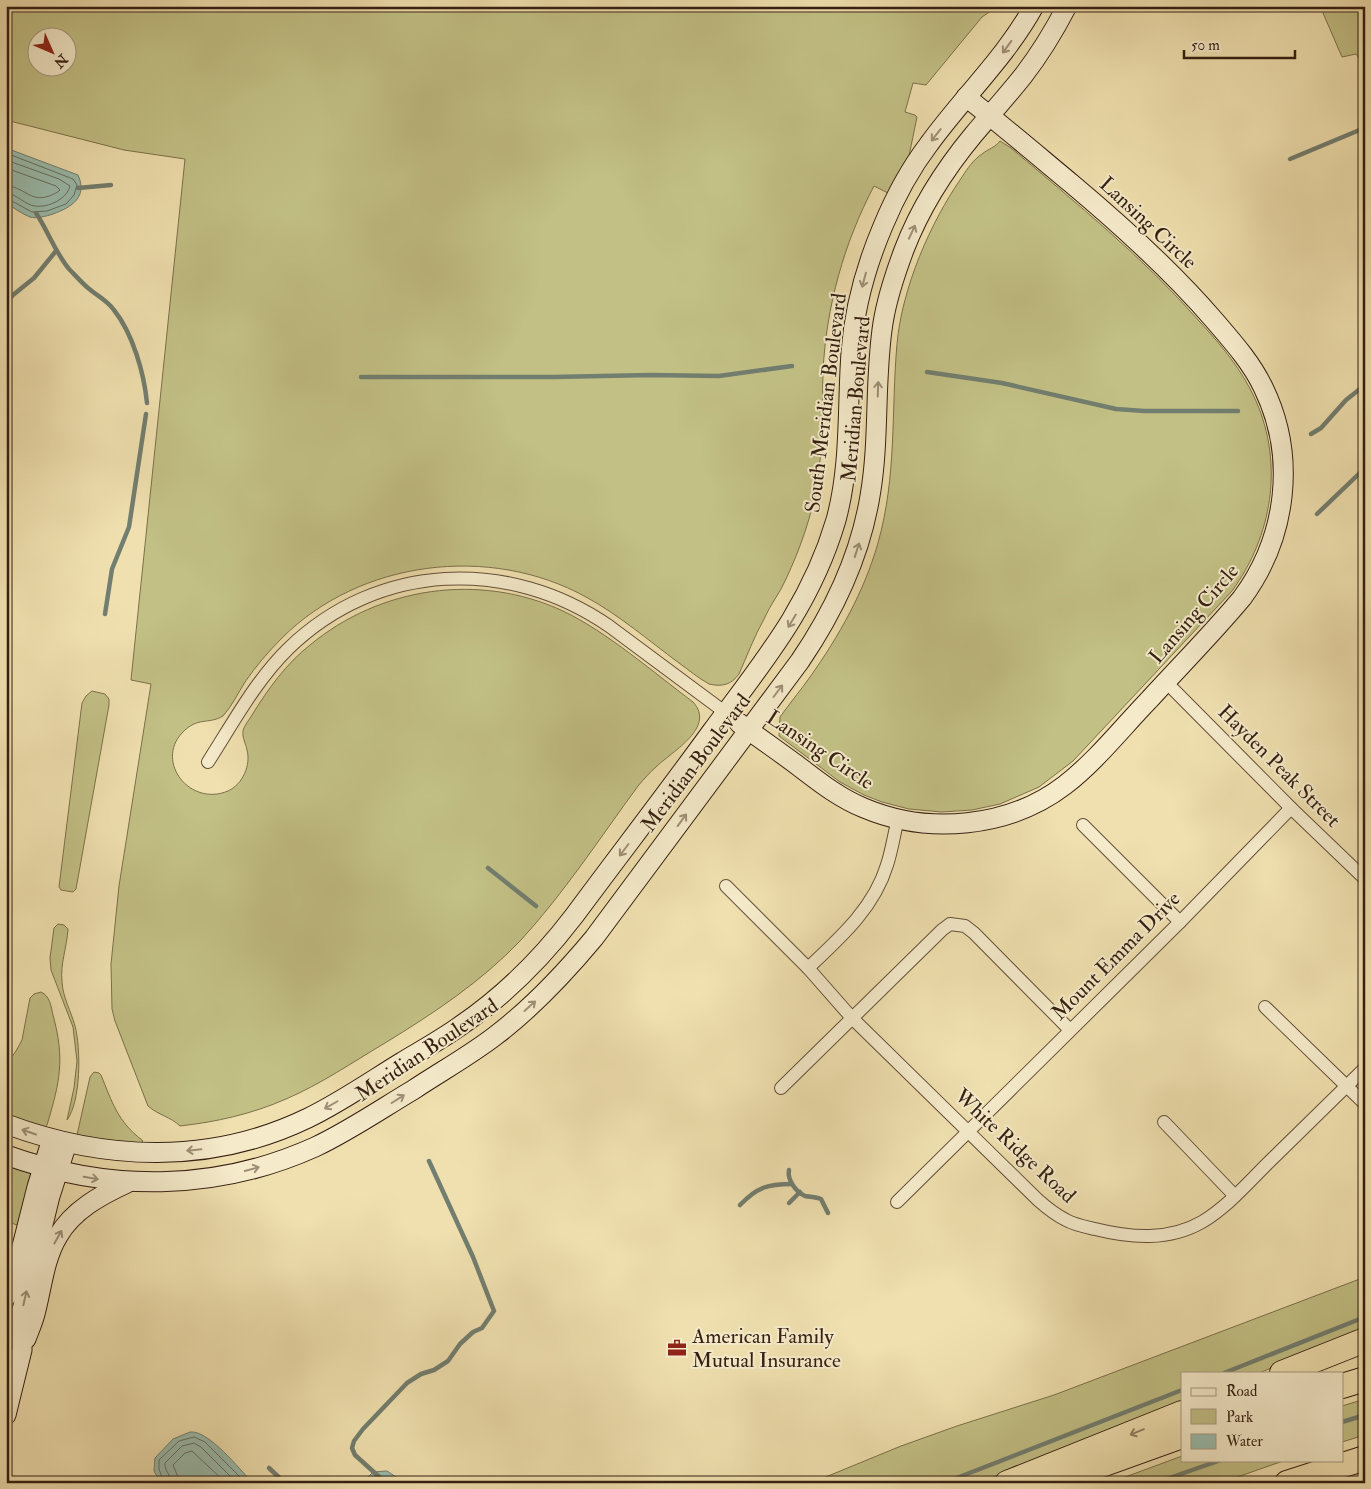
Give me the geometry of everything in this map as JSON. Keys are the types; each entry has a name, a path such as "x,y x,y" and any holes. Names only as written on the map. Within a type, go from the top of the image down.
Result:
{"highway":[{"path":"1285,1372 1365,1340"},
{"path":"1344,1385 1365,1379"},
{"path":"1007,1483 1181,1413"},
{"path":"1053,1483 1181,1436"},
{"path":"1287,1483 1365,1458"}],"main road":[{"path":"966,97 1006,48 1034,6"},
{"name":"Meridian Boulevard","path":"6,1155 98,1179 157,1183 223,1176 278,1161 308,1150 336,1136 474,1052 544,993 578,958 749,730 817,636 837,600 862,534 870,496 876,445 880,347 884,317 908,241 931,194 961,150 1035,60 1067,6"},
{"name":"Lansing Circle","path":"726,713 841,796 866,809 898,819 939,824 973,822 1018,811 1048,797 1067,784 1084,768 1166,682 1242,598 1256,579 1272,545 1281,509 1284,480 1278,433 1272,406 1263,385 1240,351 1185,288 1134,238 966,97"},
{"name":"South Meridian Boulevard","path":"726,713 789,626 807,594 823,558 838,510 843,483 852,345 856,314 866,272 884,224 905,181 928,145 966,97"},
{"name":"Meridian Boulevard","path":"6,1124 60,1141 120,1152 152,1153 194,1150 244,1142 289,1126 318,1113 453,1031 505,991 557,938 726,713"},
{"path":"6,1298 12,1286 60,1141"},
{"path":"22,1350 22,1310 50,1168"},
{"path":"6,1415 22,1350 35,1315 49,1258 60,1233 68,1222 88,1204 130,1182"}],"street":[{"path":"208,762 261,680 285,652 303,636 335,612 366,596 401,585 434,579 498,580 532,588 562,599 590,613 609,626 726,713"},
{"name":"Hayden Peak Street","path":"1166,682 1291,808 1365,879"},
{"name":"Mount Emma Drive","path":"897,1202 1180,922 1291,808"},
{"path":"808,968 846,931 870,901 887,866 898,819"},
{"path":"1083,825 1180,922"},
{"name":"White Ridge Road","path":"726,886 808,968 852,1018 1050,1210 1068,1221 1116,1235 1142,1237 1163,1235 1204,1221 1235,1196 1365,1068"},
{"path":"781,1088 950,924 965,926 974,933 1070,1030"},
{"path":"1265,1007 1365,1104"},
{"path":"1164,1122 1235,1196"}],"green space":[{"path":"6,6 998,6 982,17 926,85 913,83 905,112 917,117 909,156 888,193 874,186 854,230 838,276 828,324 823,372 820,457 812,509 786,579 760,626 739,674 733,681 722,685 709,684 610,612 586,597 549,580 509,570 468,566 427,568 387,577 349,591 314,612 282,638 267,654 249,676 223,716 218,719 193,724 182,733 175,744 172,757 181,779 201,793 214,794 228,791 238,784 247,768 248,756 243,734 244,727 271,686 301,652 338,625 367,610 399,598 431,592 464,589 498,592 531,599 563,611 630,653 693,702 699,711 696,729 690,738 654,768 640,783 537,922 490,970 421,1020 324,1080 299,1093 247,1113 220,1120 180,1126 148,1106 112,1009 111,964 119,886 151,684 131,680 185,159 124,150 6,120"},
{"path":"1320,6 1365,6 1365,66 1356,54 1342,57"},
{"path":"1000,141 1060,189 1156,275 1231,359 1251,390 1265,425 1270,450 1270,499 1265,524 1257,547 1246,570 1232,591 1073,761 1039,787 1000,804 972,810 942,812 909,809 864,795 840,782 779,736 780,717 810,677 841,630 866,579 878,543 884,518 891,468 895,370 900,323 911,279 919,257 939,215 966,171 976,159"},
{"path":"92,691 105,694 109,699 109,705 76,889 73,892 61,890 59,887 82,703"},
{"path":"58,924 64,925 68,929 62,982 65,999 75,1026 79,1061 75,1101 67,1120 74,1088 77,1061 73,1027 51,970 50,958 54,928"},
{"path":"41,992 46,996 51,1005 57,1031 60,1058 58,1083 47,1125 44,1128 6,1114 6,1065 22,1040 30,998 34,994"},
{"path":"94,1072 101,1075 112,1103 121,1119 143,1143 122,1144 77,1135 90,1077"},
{"path":"6,1166 33,1174 18,1224 16,1225 12,1223 6,1201"},
{"path":"1365,1277 1365,1330 1261,1372 1181,1372 1181,1404 978,1483 811,1483 901,1446 1054,1395"},
{"path":"1365,1399 1365,1435 1344,1441 1344,1405"},
{"path":"1181,1456 1181,1462 1280,1462 1220,1483 1109,1483"}],"water":[{"path":"6,148 78,175 81,189 76,200 60,211 48,216 35,218 24,214 6,203"},
{"path":"190,1432 198,1433 215,1444 253,1483 161,1483 154,1471 155,1458 173,1439"},
{"path":"387,1471 405,1483 368,1483 367,1478 373,1472"}],"waterway":[{"path":"1290,159 1362,129"},
{"path":"78,188 111,185"},
{"path":"36,213 69,269 88,288 108,303 127,330 143,379 147,403"},
{"path":"6,303 34,278 56,251"},
{"path":"361,377 719,376 792,366"},
{"path":"927,372 1002,383 1116,409 1144,411 1238,411"},
{"path":"1311,434 1321,428 1346,400 1365,385"},
{"path":"105,614 112,569 129,527 146,414"},
{"path":"1317,514 1365,468"},
{"path":"488,868 536,906"},
{"path":"386,1483 355,1455 352,1448 354,1441 407,1383 448,1361 460,1344 473,1332 482,1328 494,1311 473,1257 429,1161"},
{"path":"789,1170 789,1178 795,1189 805,1196 821,1199 828,1213"},
{"path":"740,1205 758,1190 769,1186 792,1184"},
{"path":"789,1203 800,1192"},
{"path":"1227,1372 1365,1317"},
{"path":"949,1481 1181,1390"},
{"path":"1344,1421 1365,1415"},
{"path":"1155,1483 1215,1462"},
{"path":"269,1468 285,1483"}],"place":[{"name":"American Family Mutual Insurance","path":"677,1348"}]}
